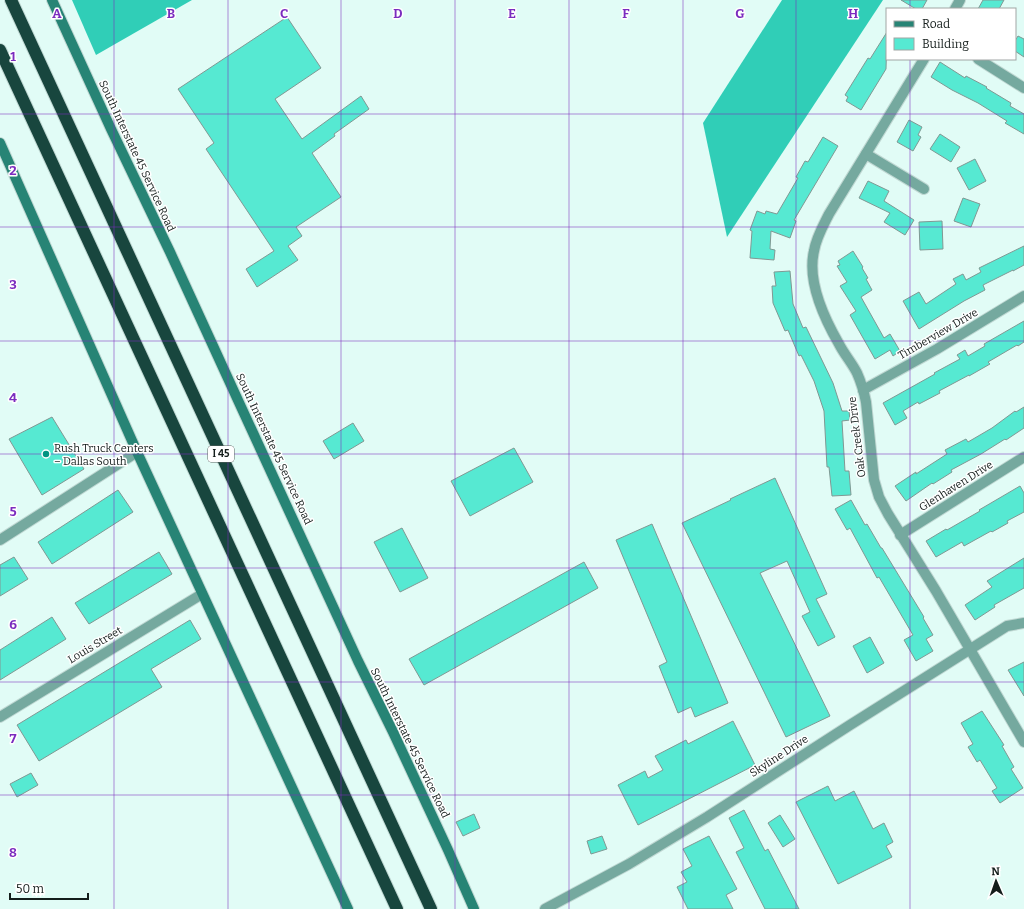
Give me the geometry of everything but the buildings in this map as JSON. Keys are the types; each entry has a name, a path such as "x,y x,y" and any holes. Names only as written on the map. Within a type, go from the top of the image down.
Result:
{"highway":[{"name":"I 45","path":"11,0 431,909"},
{"name":"I 45","path":"0,50 397,909"}],"main road":[{"name":"South Interstate 45 Service Road","path":"52,0 170,252 358,661 448,850 474,909"},
{"path":"0,143 137,452 348,909"}],"street":[{"name":"Oak Creek Drive","path":"923,60 829,214 819,234 813,252 812,272 817,297 824,318 856,372 863,390 866,402 874,480 879,497 900,535 970,649 1024,742"},
{"path":"980,60 1024,88"},
{"path":"866,154 924,189"},
{"name":"Timberview Drive","path":"863,390 937,350 1024,296"},
{"path":"0,540 137,452"},
{"name":"Glenhaven Drive","path":"900,535 1024,457"},
{"name":"Louis Street","path":"0,717 202,594"},
{"name":"Skyline Drive","path":"545,909 629,864 1007,626 1024,622"}],"green space":[{"path":"72,0 192,0 96,55"},
{"path":"782,0 883,0 727,237 703,123"}],"place":[{"name":"Rush Truck Centers – Dallas South","path":"46,454"}]}
